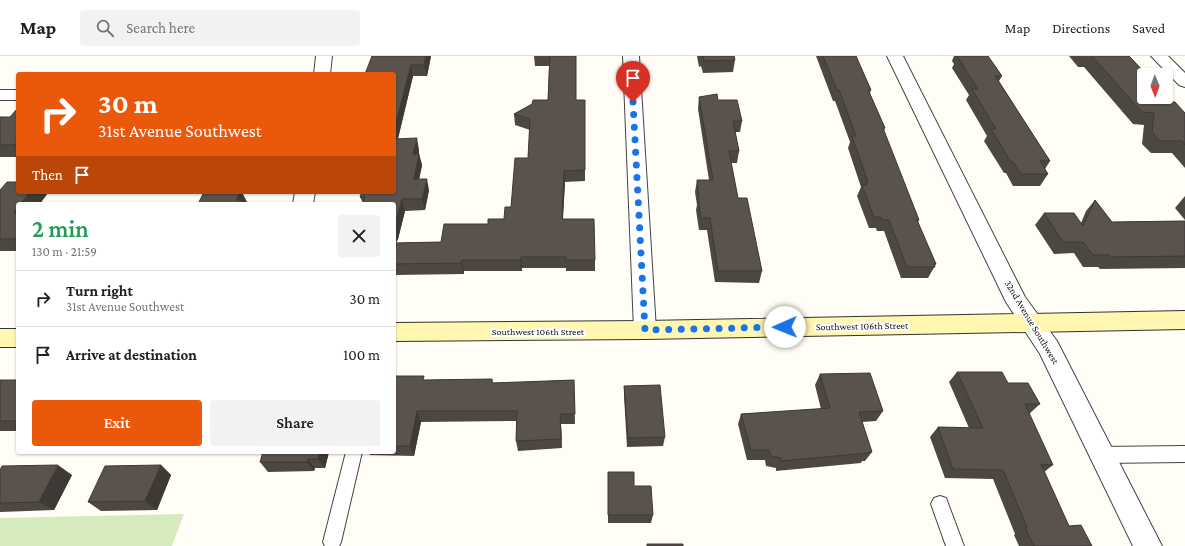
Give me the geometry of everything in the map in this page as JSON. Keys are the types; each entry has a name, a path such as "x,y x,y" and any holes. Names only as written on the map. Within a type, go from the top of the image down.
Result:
{"street":[{"path":"322,72 324,56"},
{"path":"631,56 645,330"},
{"name":"32nd Avenue Southwest","path":"895,56 1018,302 1049,348 1148,546"},
{"path":"1159,56 1185,82"},
{"path":"0,95 16,95"},
{"name":"Southwest 106th Street","path":"396,332 645,330 1185,320"},
{"path":"0,338 16,338"}],"lane":[{"path":"332,542 354,454"},
{"path":"1101,454 1185,454"},
{"path":"940,504 954,546"}],"green space":[{"path":"184,514 172,546 0,546 0,518"}],"building":[{"path":"372,56 426,56 424,65 411,65 396,122 396,72 366,72"},
{"path":"550,56 576,56 576,100 585,100 585,170 564,171 562,219 594,219 595,260 566,260 566,257 521,257 520,260 462,260 461,263 396,264 396,243 441,242 444,224 488,224 488,219 504,219 505,207 511,207 515,158 528,158 530,119 514,114 532,104 533,100 548,100"},
{"path":"703,56 734,56 735,60 704,61"},
{"path":"823,56 856,56 871,90 868,90 885,128 883,128 919,220 917,220 936,264 934,264 935,267 907,267 889,220 882,220 881,217 874,217 862,185 867,185 866,182 868,182 852,136 856,136 839,90 837,90"},
{"path":"957,56 988,56 1002,76 995,76 1050,161 1040,161 1048,174 1021,174 1013,162 1011,162 991,129 996,129 972,89 978,89"},
{"path":"1092,56 1129,56 1140,68 1137,68 1137,104 1173,104 1173,102 1175,102 1185,113 1185,145 1182,141 1160,141 1152,132 1154,113 1142,112"},
{"path":"717,94 718,100 737,100 742,121 733,121 739,151 729,151 738,198 747,198 762,271 718,271 710,218 701,218 697,180 713,180 699,97"},
{"path":"16,110 16,144 15,145 0,145 0,117 10,117"},
{"path":"417,138 413,154 419,154 414,179 427,179 422,199 402,199 396,221 396,202 364,202 365,197 360,197 361,194 396,194 396,139"},
{"path":"7,182 16,182 16,194 28,194 22,202 16,202 16,210 14,213 16,213 16,239 0,239 0,190"},
{"path":"203,194 239,194 236,200 242,200 241,202 199,202"},
{"path":"1095,200 1112,222 1185,221 1185,256 1110,257 1109,255 1093,255 1083,242 1063,242 1044,213 1074,213 1083,226"},
{"path":"957,372 1002,372 1008,383 1028,383 1040,404 1025,404 1053,465 1041,464 1069,526 1081,525 1092,546 1034,546 1003,470 953,469 938,427 983,428"},
{"path":"870,373 883,411 859,412 872,452 781,461 781,458 771,456 769,450 751,450 741,414 830,408 820,374"},
{"path":"396,376 424,376 423,380 492,379 492,383 574,380 575,414 560,414 561,439 516,441 517,411 417,411 410,446 396,446"},
{"path":"0,380 16,380 16,421 0,421"},
{"path":"660,385 665,437 628,438 624,386"},
{"path":"262,454 319,454 318,459 308,459 307,462 260,462"},
{"path":"58,465 39,502 0,503 0,470 2,466"},
{"path":"161,465 145,501 88,502 105,466"},
{"path":"608,472 634,472 634,486 651,486 653,515 608,515"},
{"path":"647,544 683,544 683,546 647,546"}],"route":[{"path":"633,102 645,330 785,327"}]}
